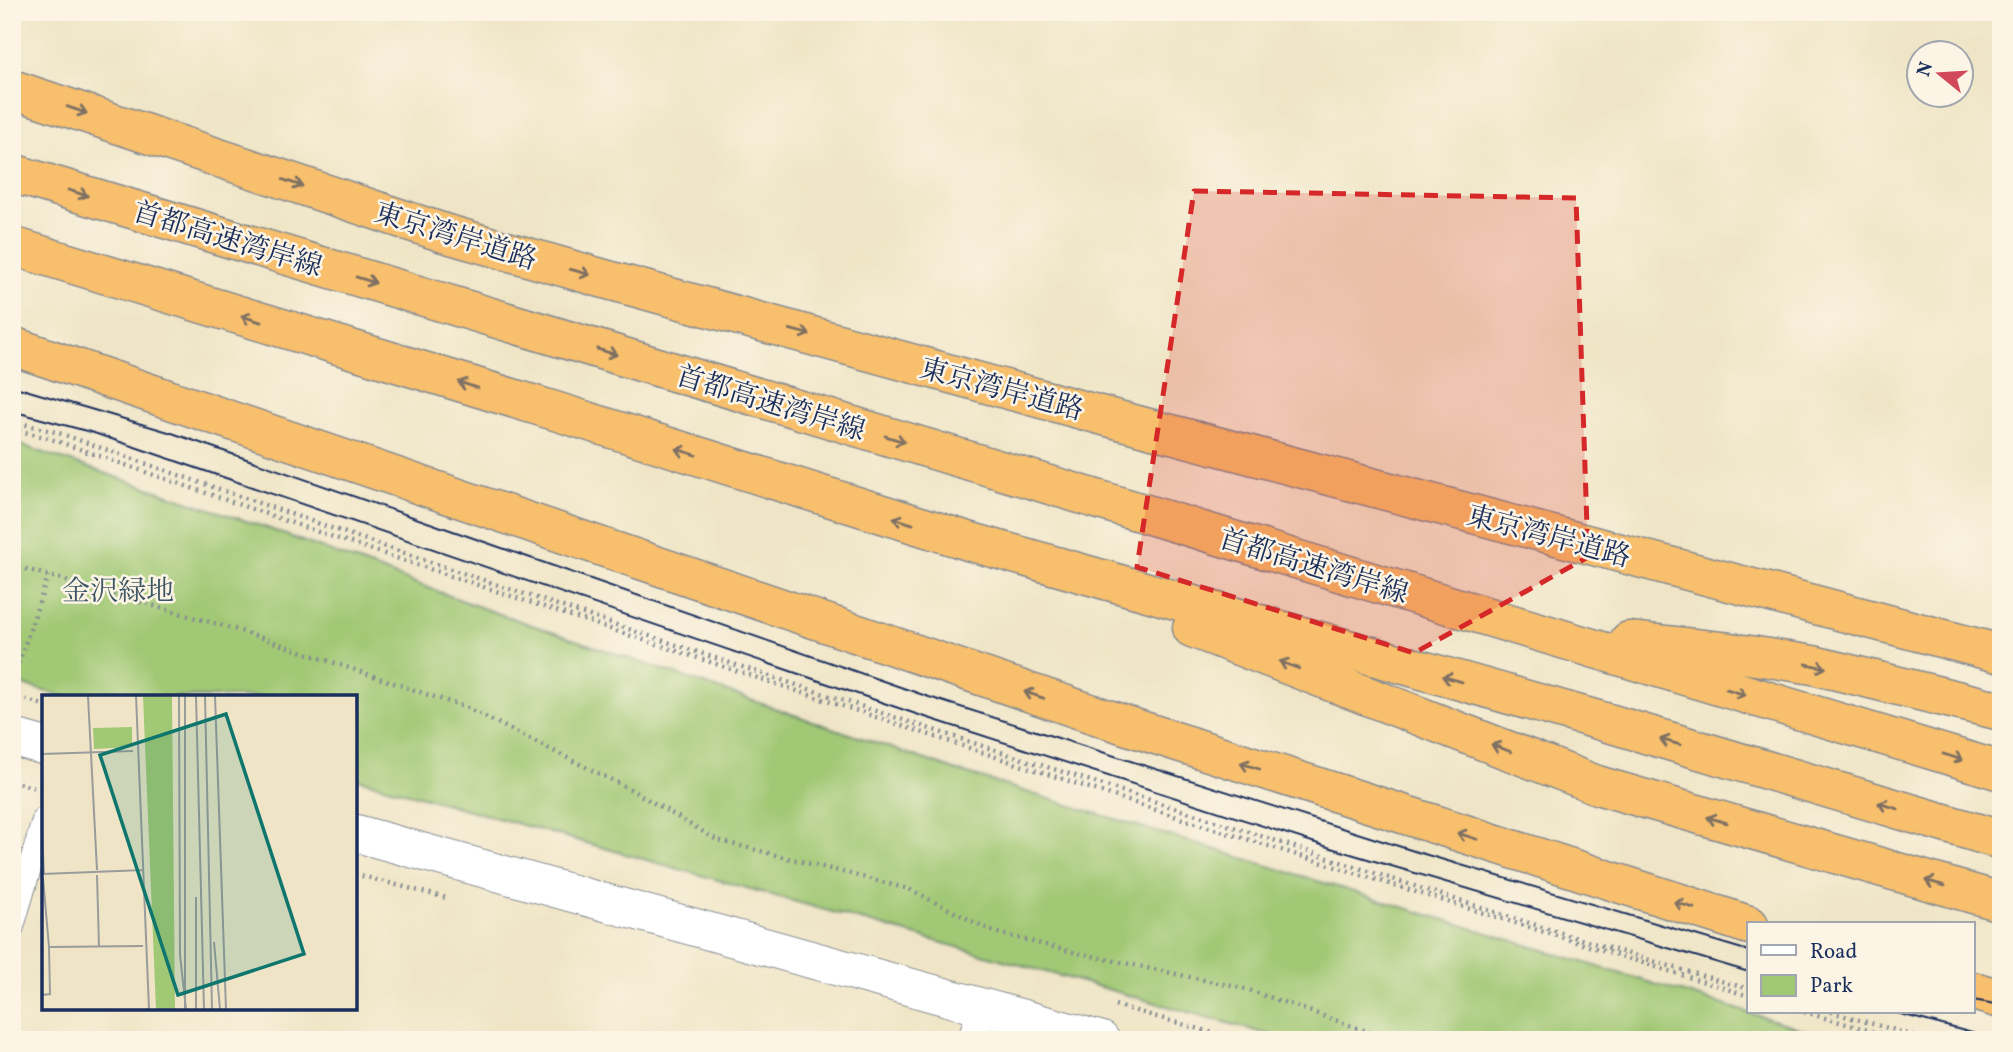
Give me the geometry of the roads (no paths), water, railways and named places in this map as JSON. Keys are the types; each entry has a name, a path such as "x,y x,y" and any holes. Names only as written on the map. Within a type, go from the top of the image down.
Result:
{"highway":[{"name":"東京湾岸道路","path":"12,89 444,233 608,280 1124,422 2001,654"},
{"name":"首都高速湾岸線","path":"12,173 1529,630"},
{"path":"12,246 555,411 968,541 2001,839"},
{"path":"12,345 1125,725 1747,924"},
{"path":"968,541 1597,785 2001,902"},
{"path":"1529,630 1730,652 1813,665 2001,711"},
{"path":"1529,630 2001,771"},
{"path":"1974,991 2001,999"}],"street":[{"path":"12,737 42,745"},
{"path":"12,928 42,826"},
{"path":"357,834 978,1023 1101,1040"}],"tram line":[{"path":"12,386 172,433 929,697 1414,851 1747,950"},
{"path":"12,411 94,433 916,714 1334,849 1747,971"},
{"path":"1974,1000 2001,1005"},
{"path":"1901,1014 1999,1040"}],"park label":[{"name":"金沢緑地","path":"118,590"}]}
